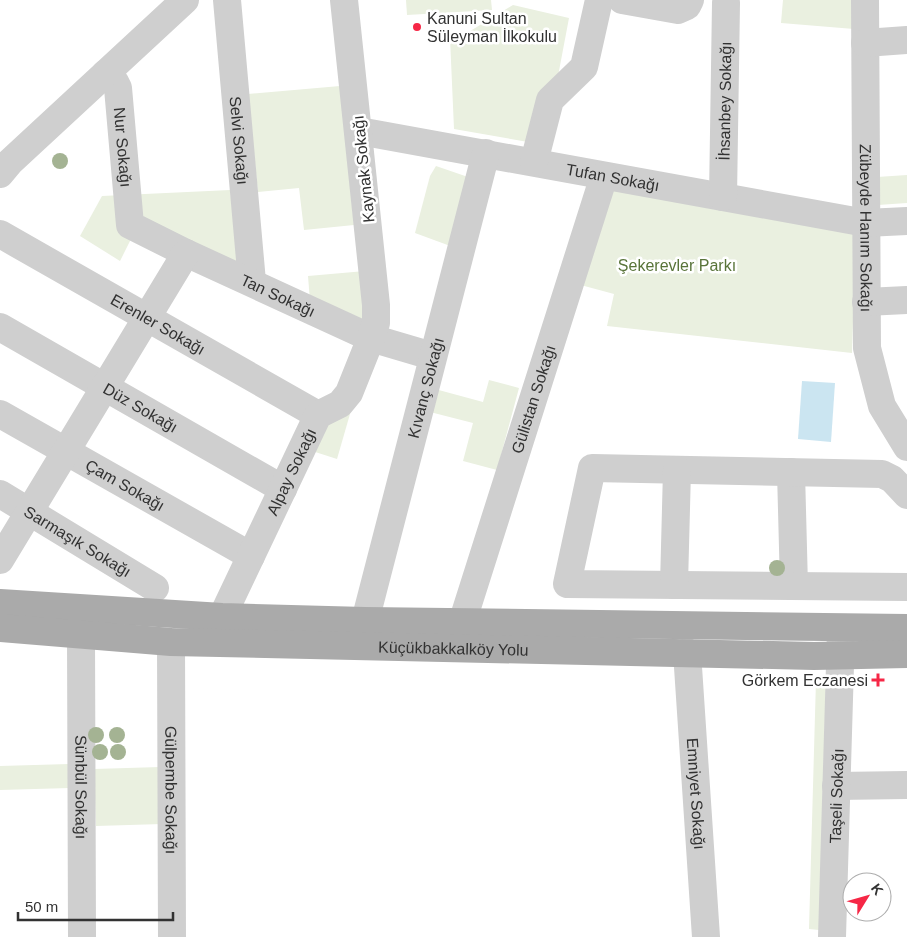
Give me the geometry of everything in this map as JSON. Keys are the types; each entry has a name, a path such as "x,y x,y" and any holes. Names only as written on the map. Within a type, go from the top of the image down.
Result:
{"main road":[{"name":"Küçükbakkalköy Yolu","path":"0,602 222,617 462,623 841,642 907,654"},
{"name":"Küçükbakkalköy Yolu","path":"0,628 171,642 687,652 841,642"},
{"path":"841,642 907,628"}],"street":[{"path":"0,174 185,0"},
{"name":"Selvi Sokağı","path":"227,0 252,282"},
{"name":"Kaynak Sokağı","path":"344,0 376,305 376,323 372,338"},
{"path":"534,162 550,100 584,67 599,0"},
{"path":"622,0 678,10 687,6 690,0"},
{"name":"Zübeyde Hanım Sokağı","path":"866,0 867,348 882,406 907,447"},
{"name":"İhsanbey Sokağı","path":"723,197 726,4"},
{"path":"865,43 907,40"},
{"name":"Nur Sokağı","path":"105,74 115,82 118,88 130,225"},
{"name":"Tufan Sokağı","path":"359,131 866,223 907,221"},
{"name":"Kıvanç Sokağı","path":"365,621 486,153"},
{"name":"Gülistan Sokağı","path":"462,623 604,176"},
{"name":"Tan Sokağı","path":"130,225 186,253 372,338 432,356"},
{"name":"Erenler Sokağı","path":"0,234 318,415"},
{"path":"0,560 186,253"},
{"path":"866,302 907,300"},
{"name":"Düz Sokağı","path":"0,328 283,489"},
{"name":"Alpay Sokağı","path":"222,617 318,415 340,404 348,393 372,338"},
{"name":"Çam Sokağı","path":"0,414 251,556"},
{"path":"907,495 892,479 882,474 592,468 567,584 907,587"},
{"path":"674,585 676,470"},
{"path":"791,472 794,586"},
{"name":"Sarmaşık Sokağı","path":"0,494 155,588"},
{"name":"Sünbül Sokağı","path":"81,636 82,937"},
{"name":"Gülpembe Sokağı","path":"171,642 172,937"},
{"name":"Taşeli Sokağı","path":"832,937 841,642"},
{"name":"Emniyet Sokağı","path":"687,652 706,937"},
{"path":"836,786 907,785"}],"green space":[{"path":"406,0 491,0 492,10 407,15"},
{"path":"783,0 856,0 854,29 781,23"},
{"path":"513,5 569,18 545,145 454,129 450,38 462,36"},
{"path":"340,86 354,225 304,230 299,188 258,192 248,94"},
{"path":"436,166 468,177 453,247 415,233 430,176"},
{"path":"907,175 907,203 878,205 877,177"},
{"name":"Şekerevler Parkı","path":"608,184 856,229 852,353 607,326 614,294 577,284"},
{"path":"230,190 239,269 139,223 120,261 80,236 102,196"},
{"path":"365,271 362,327 310,301 308,276"},
{"path":"489,380 519,388 497,470 463,461 473,423 430,412 435,389 483,402"},
{"path":"352,407 337,459 309,450 320,425"},
{"path":"816,680 826,680 819,930 809,929"},
{"path":"69,764 70,788 0,790 0,766"},
{"path":"160,767 162,824 96,826 94,769"}],"water":[{"path":"802,381 835,383 831,442 798,439"}],"place":[{"name":"Kanuni Sultan Süleyman İlkokulu","path":"417,27"},
{"name":"Görkem Eczanesi","path":"878,680"}]}
